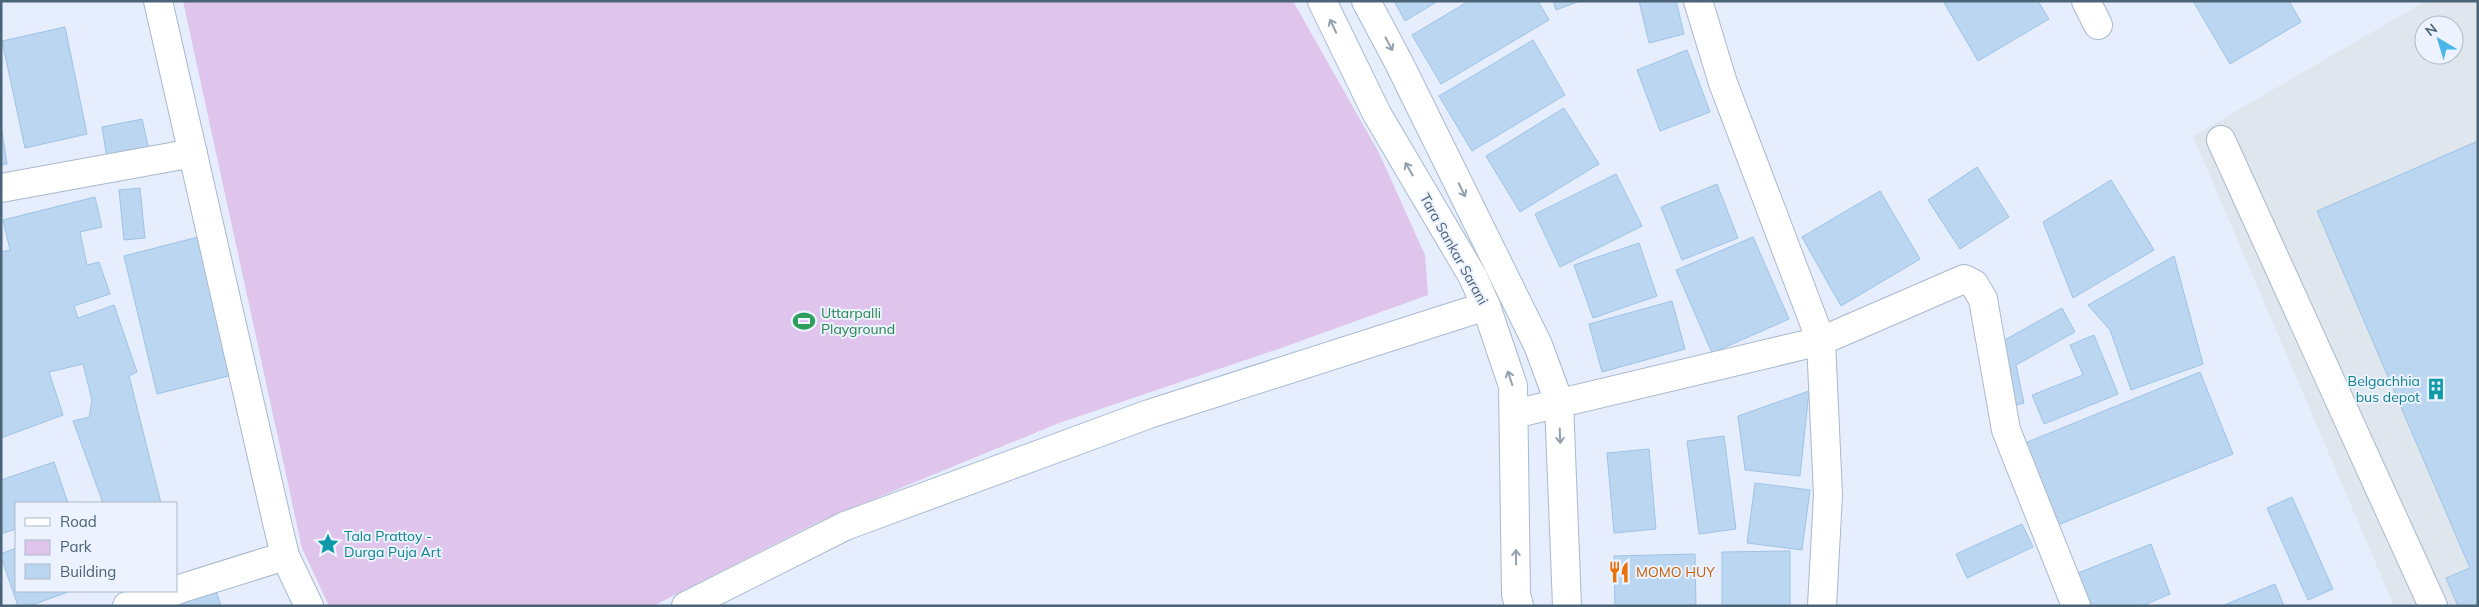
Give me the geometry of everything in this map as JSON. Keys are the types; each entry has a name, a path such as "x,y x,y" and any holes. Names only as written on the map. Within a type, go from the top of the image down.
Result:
{"street":[{"path":"158,1 285,556 309,606"},
{"name":"Tara Sankar Sarani","path":"1322,1 1377,114 1473,277 1486,306 1513,386 1516,594 1519,606"},
{"path":"1366,1 1399,63 1538,345 1559,402 1567,606"},
{"path":"1698,1 1723,83 1821,341 1828,495 1822,606"},
{"path":"2086,1 2098,26"},
{"path":"2221,140 2433,606"},
{"path":"1,188 193,153"},
{"path":"1514,414 1821,341 1964,279 1974,284 1983,299 2006,430 2076,606"},
{"path":"686,606 854,522 1149,414 1486,306"},
{"path":"178,589 285,556"},
{"path":"127,606 169,592"}],"shaded area":[{"path":"2426,1 2478,1 2478,606 2394,606 2193,136"}],"green space":[{"name":"Uttarpalli Playground","path":"183,1 1293,1 1379,153 1425,255 1428,295 1281,348 1059,423 818,522 653,606 329,606 302,548"}],"building":[{"path":"1394,1 1438,1 1405,21"},
{"path":"1469,1 1538,1 1549,20 1441,84 1412,35"},
{"path":"1553,1 1580,1 1556,10"},
{"path":"1639,1 1676,1 1684,34 1649,43"},
{"path":"1943,1 2038,1 2049,19 1978,61"},
{"path":"2193,1 2289,1 2301,22 2230,64"},
{"path":"65,27 87,134 25,148 2,41"},
{"path":"1533,40 1565,95 1472,151 1439,96"},
{"path":"1687,50 1710,112 1660,131 1637,70"},
{"path":"1564,108 1599,164 1520,212 1486,156"},
{"path":"142,119 149,150 107,158 102,127"},
{"path":"1,125 7,164 1,165"},
{"name":"Belgachhia bus depot","path":"2478,141 2478,606 2458,606 2446,578 2470,568 2317,211"},
{"path":"1977,167 2009,217 1960,249 1928,200"},
{"path":"1616,174 1642,226 1560,267 1535,214"},
{"path":"2111,180 2154,250 2073,298 2043,222"},
{"path":"1717,184 1738,238 1682,260 1661,207"},
{"path":"140,188 145,238 124,240 119,190"},
{"path":"1880,191 1920,259 1841,306 1802,237"},
{"path":"95,197 102,227 80,232 87,265 99,262 110,294 74,306 78,318 114,305 137,372 129,376 161,502 103,502 73,421 89,417 92,400 83,364 49,372 63,415 1,438 1,252 10,250 3,220"},
{"path":"198,237 232,375 157,394 124,256"},
{"path":"1753,237 1789,319 1712,353 1676,270"},
{"path":"1639,243 1657,296 1593,318 1574,265"},
{"path":"2174,256 2203,364 2131,390 2110,330 2088,305"},
{"path":"1672,301 1685,349 1602,372 1589,324"},
{"path":"2062,308 2075,332 2016,365 2024,403 2015,405 2001,342"},
{"path":"2094,335 2118,394 2044,424 2032,395 2083,375 2070,345"},
{"path":"2200,372 2233,454 2053,527 2020,445"},
{"path":"1809,391 1800,476 1745,470 1738,416"},
{"path":"1724,436 1736,529 1699,534 1687,441"},
{"path":"1649,449 1656,529 1614,533 1607,453"},
{"path":"54,462 68,502 15,502 15,529 1,534 1,480"},
{"path":"1755,483 1810,490 1802,550 1747,543"},
{"path":"2292,497 2333,589 2308,600 2267,508"},
{"path":"2022,524 2033,547 1967,578 1956,554"},
{"path":"2151,544 2170,594 2142,606 2091,606 2078,573"},
{"path":"15,548 15,592 68,592 29,606 18,606 1,554"},
{"path":"1790,551 1790,606 1722,606 1722,552"},
{"path":"1695,554 1696,606 1615,606 1614,556"},
{"path":"2275,584 2284,606 2222,606"},
{"path":"216,591 221,606 174,606"}],"place":[{"name":"Uttarpalli Playground","path":"804,321"},
{"name":"Belgachhia bus depot","path":"2436,389"},
{"name":"Tala Prattoy - Durga Puja Art","path":"328,544"},
{"name":"MOMO HUY","path":"1619,572"}]}
